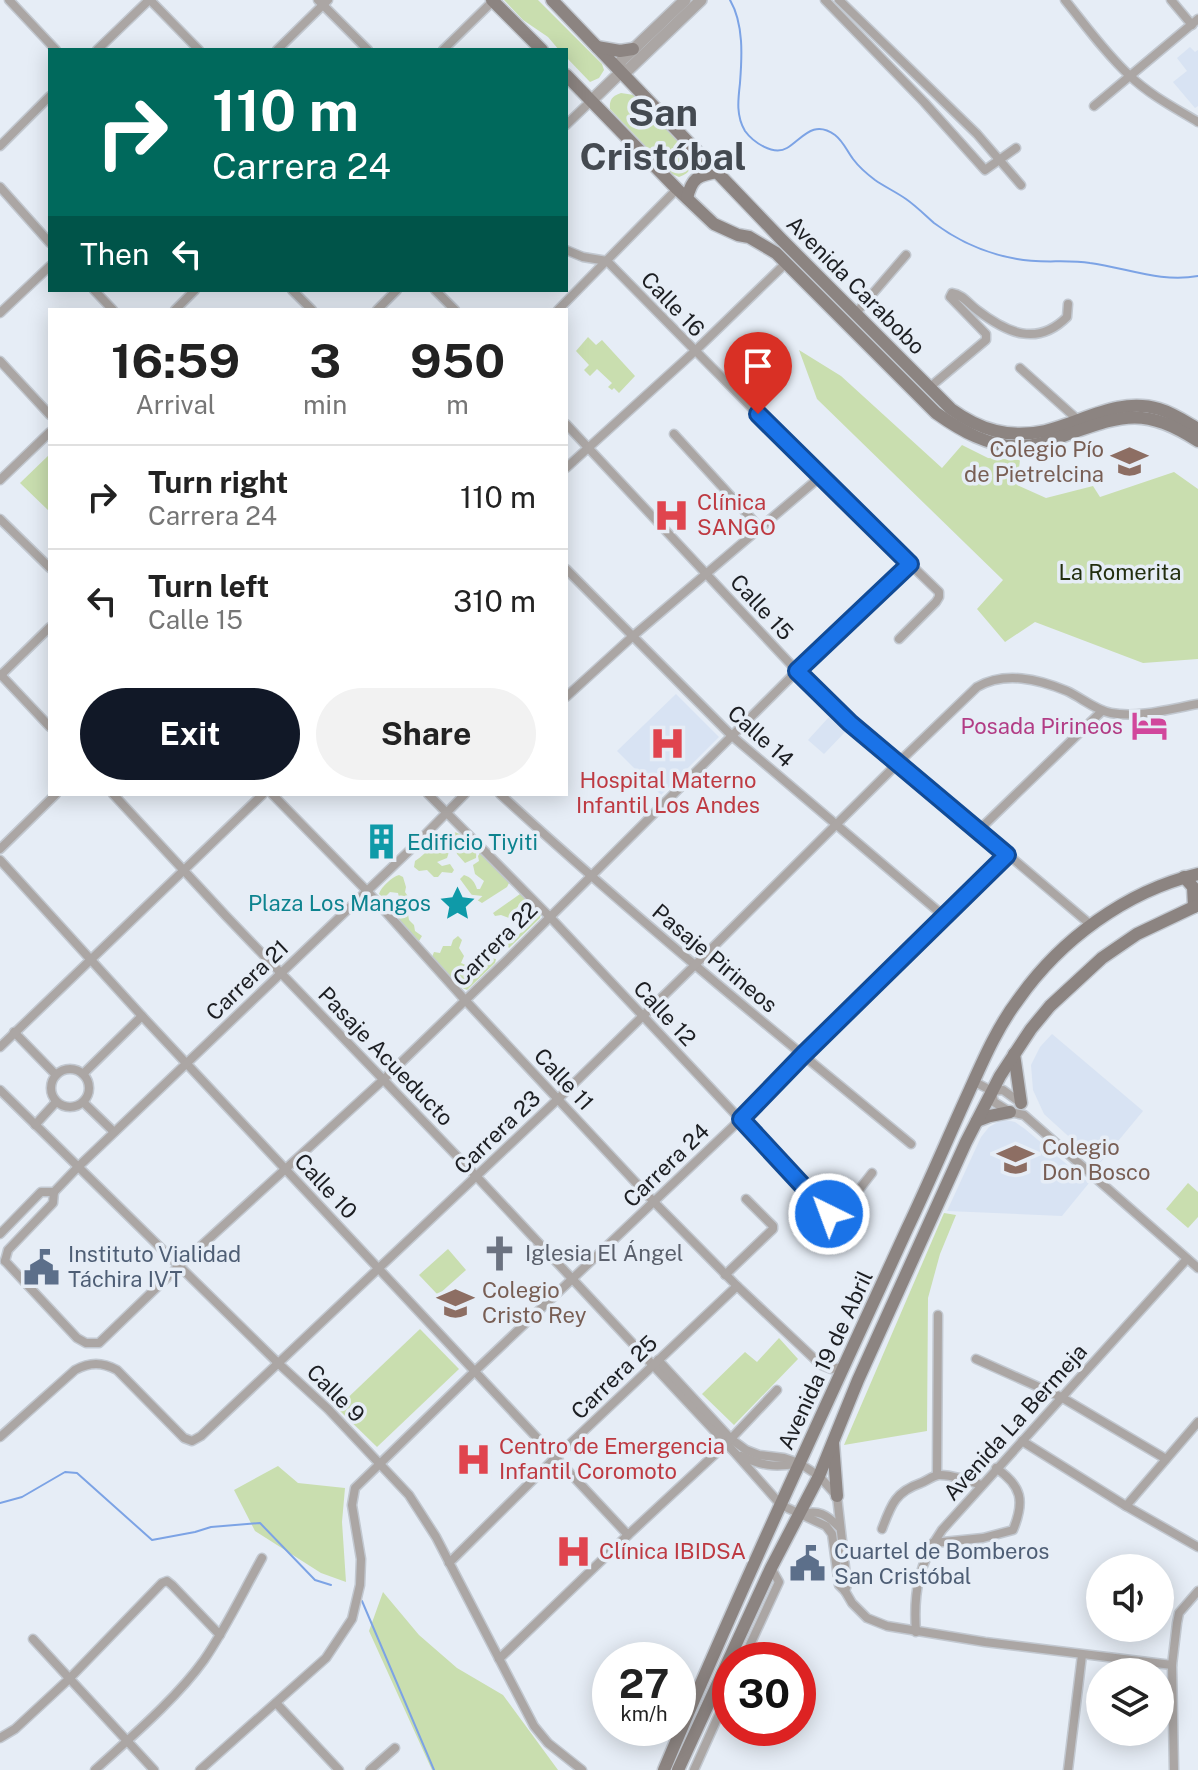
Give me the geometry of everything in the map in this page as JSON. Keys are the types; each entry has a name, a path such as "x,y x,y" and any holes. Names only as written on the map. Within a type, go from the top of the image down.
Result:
{"main road":[{"path":"493,0 540,48"},
{"name":"Avenida Carabobo","path":"552,0 781,239 951,409 968,421 986,430 1017,434 1046,431 1109,408 1138,406 1160,409 1198,429"},
{"path":"596,47 620,51 633,49"},
{"name":"Avenida Carabobo","path":"568,77 714,224 749,237 776,253 936,413 956,428 970,435 1017,447 1037,445 1106,420 1146,418 1179,429 1198,441"},
{"path":"682,194 702,157"},
{"path":"682,194 696,179 717,172"},
{"name":"Avenida 19 de Abril","path":"664,1770 799,1463 973,1081 1003,1023 1042,970 1091,925 1120,906 1184,877 1198,874"},
{"path":"1184,877 1193,887 1196,906"},
{"name":"Avenida 19 de Abril","path":"678,1770 771,1568 819,1476 858,1380 977,1121 1014,1054 1050,1006 1102,958 1137,934 1196,906"},
{"path":"1003,1023 1018,1034 1028,1033"},
{"path":"1014,1054 1022,1109"},
{"path":"977,1121 1010,1112"},
{"path":"832,1441 837,1496"},
{"path":"799,1463 826,1456"}],"street":[{"path":"9,0 54,48"},
{"path":"99,48 150,0 197,48"},
{"path":"445,48 493,0"},
{"path":"621,72 620,62 685,0"},
{"path":"568,123 701,0"},
{"path":"825,0 985,170 1016,148"},
{"path":"839,0 977,134 1021,185"},
{"path":"1065,0 1131,77 1198,122"},
{"path":"1094,106 1195,22 1171,0"},
{"path":"279,48 323,2 366,48"},
{"path":"0,146 48,98"},
{"path":"963,145 977,134"},
{"path":"0,187 48,241"},
{"path":"560,308 682,194"},
{"path":"568,251 607,261"},
{"path":"856,313 906,255"},
{"name":"Calle 16","path":"607,261 820,477 939,592 939,597 899,639"},
{"path":"568,466 786,263"},
{"path":"0,313 48,268"},
{"path":"96,292 111,308"},
{"path":"177,308 193,292"},
{"path":"294,292 310,308"},
{"path":"379,308 395,292"},
{"path":"437,292 453,308"},
{"path":"930,387 986,340 986,334 950,297 952,293 958,294 1004,328 1029,335 1060,325 1067,317 1068,304"},
{"path":"0,361 48,413"},
{"path":"1020,368 1077,419"},
{"name":"Calle 15","path":"568,426 797,671 850,723 1091,925"},
{"path":"0,480 48,434"},
{"path":"674,434 761,529"},
{"path":"568,695 820,477"},
{"path":"0,519 48,566"},
{"name":"Carrera 22","path":"2,1261 77,1338 86,1343 99,1343 383,1080 797,671 910,564"},
{"name":"Calle 14","path":"568,571 732,736 945,917"},
{"path":"48,629 0,675 48,725"},
{"name":"Carrera 23","path":"0,1436 75,1370 96,1363 117,1370 184,1438 192,1441 201,1436 644,1016 977,687 1004,678 1026,678 1067,692 1102,711"},
{"path":"979,830 1102,711 1130,714 1198,704"},
{"path":"0,849 54,796"},
{"name":"Pasaje Acueducto","path":"115,796 655,1362 729,1442 781,1505 800,1515"},
{"path":"0,1047 261,796"},
{"name":"Calle 11","path":"274,796 367,891 465,1000 725,1275 821,1365 831,1369 843,1367"},
{"name":"Calle 12","path":"430,796 549,916 829,1214 841,1213 872,1173"},
{"name":"Carrera 21","path":"2,1261 8,1250 53,1203 54,1192 78,1167 463,796"},
{"name":"Pasaje Pirineos","path":"502,796 589,875 911,1144"},
{"name":"Carrera 24","path":"200,1770 326,1658 352,1619 360,1585 361,1559 352,1505 355,1488 741,1119 1007,855"},
{"name":"Calle 10","path":"0,860 628,1535"},
{"path":"83,1074 142,1016"},
{"path":"14,1032 56,1075"},
{"path":"69,1069 83,1074 89,1091 83,1102 67,1107 56,1102 51,1093 51,1083 56,1075 69,1069"},
{"path":"973,1081 992,1091 1003,1090 1198,1268"},
{"name":"Calle 9","path":"0,1090 328,1409 409,1495 436,1537 534,1726 548,1743 582,1770"},
{"path":"992,1091 994,1102 1010,1112 1022,1109"},
{"path":"35,1125 56,1102"},
{"path":"83,1102 114,1132"},
{"name":"Carrera 21","path":"0,1234 41,1192 54,1192"},
{"path":"725,1275 773,1229 746,1199"},
{"name":"Avenida La Bermeja","path":"916,1632 916,1595 921,1568 942,1530 1187,1259"},
{"name":"Carrera 25","path":"449,1563 737,1286"},
{"path":"937,1475 938,1315"},
{"path":"976,1359 1061,1397 1166,1459"},
{"path":"499,1659 729,1442 777,1390"},
{"path":"1126,1506 1198,1422"},
{"path":"1022,1441 1198,1547"},
{"path":"729,1442 759,1455 799,1463 819,1476 837,1496 847,1585 845,1591"},
{"path":"736,1454 761,1465 799,1463"},
{"path":"933,1543 983,1538 1013,1530 1020,1505 1017,1487 1010,1477 996,1468"},
{"path":"882,1529 898,1497 909,1487 937,1475 981,1485"},
{"path":"800,1515 814,1511 830,1518 839,1528"},
{"path":"800,1515 826,1526 832,1534 839,1585 867,1618 916,1632 1109,1658"},
{"path":"95,1770 182,1686 202,1662 262,1558"},
{"path":"751,1642 779,1582 771,1568"},
{"path":"0,1738 15,1729 69,1679 162,1583 167,1581 172,1585 220,1635"},
{"path":"1173,1658 1179,1613 1198,1591"},
{"path":"33,1639 154,1770"},
{"path":"1068,1770 1082,1655"},
{"path":"276,1703 339,1770"},
{"path":"694,1770 712,1730"},
{"path":"1174,1746 1174,1770"},
{"path":"370,1770 395,1748"}],"shaded area":[{"path":"1190,47 1195,52 1198,50 1198,106 1195,108 1173,82 1187,71 1177,58"},
{"name":"Hospital Materno Infantil Los Andes","path":"676,694 719,737 661,795 617,751"},
{"path":"829,717 845,732 824,754 808,740"},
{"name":"Colegio Don Bosco","path":"1052,1034 1143,1111 1099,1164 1044,1114 1033,1090 1031,1065 1040,1047"},
{"name":"Colegio Don Bosco","path":"1006,1120 1025,1129 1089,1183 1062,1216 947,1211 981,1137 989,1127"}],"green space":[{"path":"504,0 538,0 602,64 604,70 599,78 590,82 568,59 568,48 557,48 548,37 523,20"},
{"path":"621,93 634,95 690,153 692,165 686,173 679,177 672,174 610,109 612,99"},
{"path":"588,337 596,345 602,340 635,376 619,393 608,387 612,383 597,369 590,376 584,370 589,365 576,351"},
{"name":"La Romerita","path":"799,350 841,376 942,468 962,445 988,458 1020,460 1017,485 1046,498 1093,486 1100,497 1174,472 1198,489 1198,659 1143,663 1035,622 1005,642 977,609 1003,580 817,399"},
{"path":"48,456 48,510 20,483"},
{"path":"449,831 468,840 475,848 476,858 465,863 455,847 451,846 447,858 437,862 442,866 450,864 454,870 452,873 442,872 434,877 427,870 419,871 414,867 415,861"},
{"path":"480,853 510,881 507,887 482,903 474,898 460,879 466,876 480,889 484,881 475,874 473,865 479,861"},
{"path":"399,875 403,877 405,892 411,901 403,907 415,931 422,936 419,941 415,942 383,903 399,897 398,893 390,892 384,898 379,894 387,883"},
{"path":"520,894 541,914 509,948 504,939 514,939 525,929 529,922 525,911 517,907 509,918 493,913"},
{"path":"458,936 462,940 459,948 464,956 461,963 473,972 484,969 490,958 496,959 467,990 452,981 432,957 434,952 440,953 443,946 451,946"},
{"path":"1188,1183 1198,1192 1198,1217 1188,1228 1166,1209"},
{"path":"944,1213 956,1215 940,1254 928,1298 927,1431 844,1445"},
{"path":"448,1249 466,1270 438,1295 419,1275"},
{"path":"420,1329 459,1369 377,1447 337,1408"},
{"path":"779,1338 798,1359 734,1425 702,1394 745,1352 757,1362"},
{"path":"278,1466 298,1483 345,1488 342,1522 346,1582 321,1573 255,1531 234,1490"},
{"path":"383,1592 419,1635 457,1668 503,1695 558,1770 432,1770 369,1631"}],"waterway":[{"path":"730,0 738,19 741,41 739,114 745,131 758,143 782,150 808,132 827,131 838,137 855,162 875,180 906,199 953,236 995,254 1026,260 1090,263 1171,278 1198,276"},
{"path":"0,1503 22,1497 65,1472 77,1473 152,1540 211,1527 260,1523 315,1580 331,1585"},
{"path":"362,1601 434,1770"}],"place":[{"name":"Colegio Pío de Pietrelcina","path":"1130,462"},
{"name":"Clínica SANGO","path":"671,515"},
{"name":"Posada Pirineos","path":"1149,726"},
{"name":"Hospital Materno Infantil Los Andes","path":"668,744"},
{"name":"Edificio Tiyiti","path":"381,842"},
{"name":"Plaza Los Mangos","path":"457,903"},
{"name":"Colegio Don Bosco","path":"1016,1160"},
{"name":"Iglesia El Ángel","path":"499,1253"},
{"name":"Instituto Vialidad Táchira IVT","path":"42,1267"},
{"name":"Colegio Cristo Rey","path":"456,1303"},
{"name":"Centro de Emergencia Infantil Coromoto","path":"473,1459"},
{"name":"Clínica IBIDSA","path":"573,1551"},
{"name":"Cuartel de Bomberos San Cristóbal","path":"808,1564"}],"district":[{"name":"San Cristóbal","path":"663,135"}],"route":[{"path":"758,414 910,564 797,671 850,723 1007,855 741,1119 829,1214"}]}
